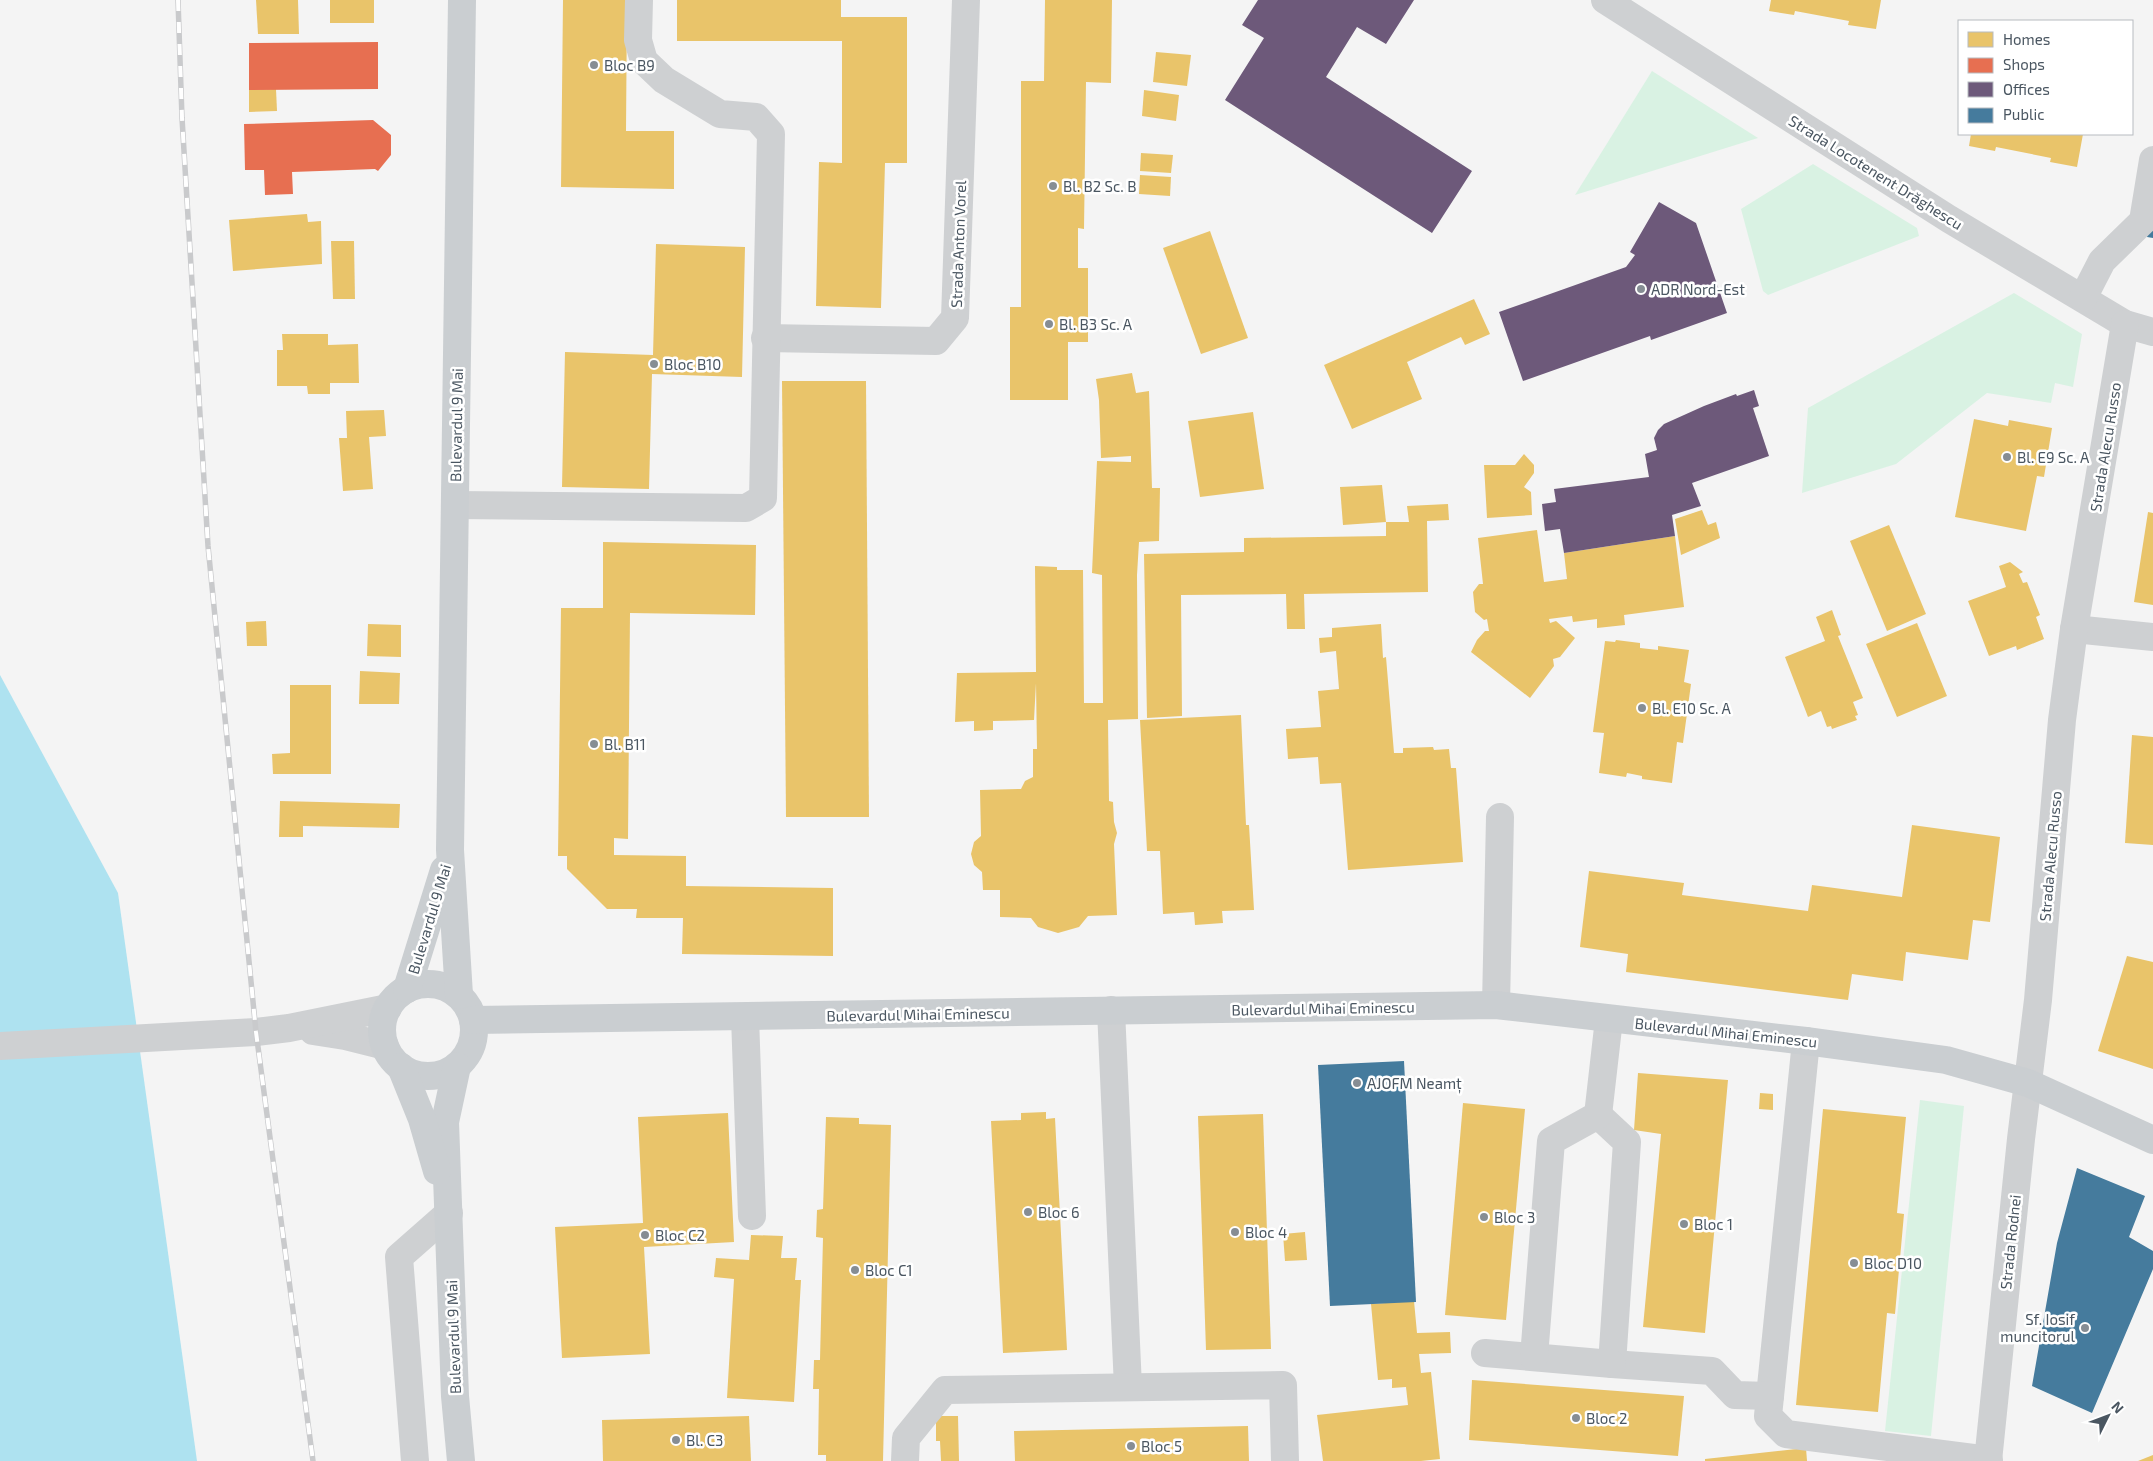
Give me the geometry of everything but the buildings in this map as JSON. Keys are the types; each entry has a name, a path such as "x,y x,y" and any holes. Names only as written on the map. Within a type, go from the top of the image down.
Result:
{"main road":[{"name":"Bulevardul 9 Mai","path":"459,995 450,850 462,0"},
{"name":"Bulevardul 9 Mai","path":"407,989 450,850"},
{"path":"434,984 447,988 459,995 468,1006 473,1020 474,1037 468,1053 457,1066 440,1075 420,1076 401,1068 385,1046 382,1027 388,1008 396,997 407,989 420,985 434,984"},
{"name":"Bulevardul Mihai Eminescu","path":"473,1020 1496,1006 1806,1041 1946,1060 2028,1083 2153,1140"},
{"name":"Bulevardul 9 Mai","path":"457,1066 445,1122 455,1396 461,1461"},
{"name":"Bulevardul 9 Mai","path":"401,1068 422,1119 449,1213"}],"street":[{"path":"455,505 746,508 763,498 765,338 771,134 756,117 720,114 664,80 644,61 638,40 639,0"},
{"name":"Strada Anton Vorel","path":"765,338 936,341 955,318 966,0"},
{"name":"Strada Locotenent Drăghescu","path":"1605,0 1949,219 2125,324 2153,332"},
{"path":"2083,298 2102,262 2143,221 2153,160"},
{"name":"Strada Alecu Russo","path":"2028,1083 2038,1000 2062,720 2074,629 2125,324"},
{"path":"2074,629 2153,637"},
{"path":"1496,1006 1500,817"},
{"path":"0,1046 159,1038 289,1028 388,1008"},
{"path":"1111,1010 1128,1387"},
{"path":"745,1017 752,1216"},
{"path":"1598,1115 1609,1019"},
{"path":"289,1028 345,1036 385,1046"},
{"path":"1806,1041 1768,1416 1786,1434 1989,1460"},
{"name":"Strada Rodnei","path":"1989,1460 2028,1083"},
{"path":"1534,1358 1551,1141 1598,1115"},
{"path":"1598,1115 1627,1142 1612,1364"},
{"path":"415,1461 399,1256 449,1213"},
{"path":"1485,1353 1712,1371 1735,1395 1770,1396"},
{"path":"905,1461 906,1438 945,1390 1284,1385 1285,1461"}],"green space":[{"path":"1652,71 1758,138 1575,195"},
{"path":"1813,164 1917,228 1919,236 1768,295 1763,291 1741,209"},
{"path":"2014,293 2082,334 2073,387 2055,383 2051,403 1987,393 1896,464 1802,493 1808,408"},
{"path":"1920,1100 1964,1106 1931,1436 1885,1431"}],"water":[{"path":"0,675 118,893 197,1461 0,1461"}],"railway":[{"path":"178,0 182,118 208,546 256,1032 313,1461"}],"place":[{"name":"Bloc B9","path":"594,65"},
{"name":"Bl. B2 Sc. B","path":"1053,186"},
{"name":"ADR Nord-Est","path":"1641,289"},
{"name":"Bl. B3 Sc. A","path":"1049,324"},
{"name":"Bloc B10","path":"654,364"},
{"name":"Bl. E9 Sc. A","path":"2007,457"},
{"name":"Bl. E10 Sc. A","path":"1642,708"},
{"name":"Bl. B11","path":"594,744"},
{"name":"AJOFM Neamț","path":"1357,1083"},
{"name":"Bloc 6","path":"1028,1212"},
{"name":"Bloc 3","path":"1484,1217"},
{"name":"Bloc 1","path":"1684,1224"},
{"name":"Bloc 4","path":"1235,1232"},
{"name":"Bloc C2","path":"645,1235"},
{"name":"Bloc D10","path":"1854,1263"},
{"name":"Bloc C1","path":"855,1270"},
{"name":"Sf. Iosif muncitorul","path":"2085,1328"},
{"name":"Bloc 2","path":"1576,1418"},
{"name":"Bl. C3","path":"676,1440"},
{"name":"Bloc 5","path":"1131,1446"}]}
